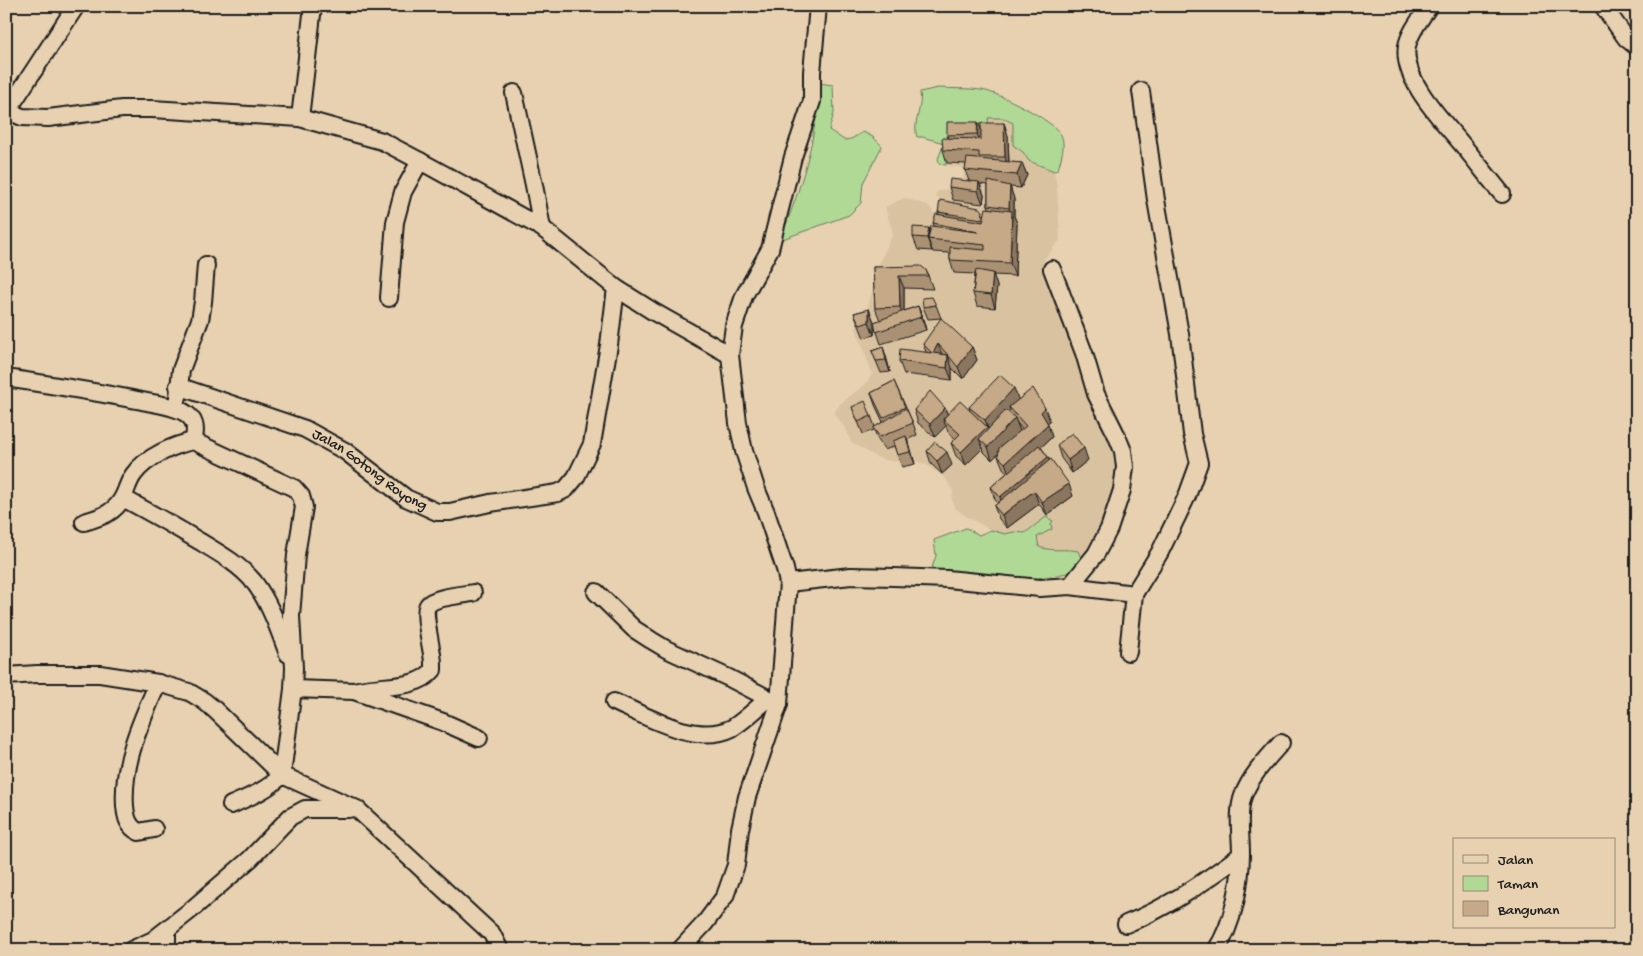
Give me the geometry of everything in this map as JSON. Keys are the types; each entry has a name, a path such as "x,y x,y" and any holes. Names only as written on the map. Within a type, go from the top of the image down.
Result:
{"street":[{"path":"76,6 7,111 22,117 48,118 122,109 172,110 300,118 382,141 542,228 616,288 730,355"},
{"path":"300,118 313,6"},
{"path":"1429,6 1410,34 1407,47 1407,62 1414,80 1429,104 1502,194"},
{"path":"1603,6 1626,38 1637,47"},
{"path":"680,950 705,923 726,896 736,865 740,829 747,797 774,701 788,582 744,451 738,423 730,355 734,326 744,296 770,248 793,157 812,101 812,72 821,9"},
{"path":"1128,652 1134,594 1160,552 1187,496 1199,463 1192,434 1180,334 1156,200 1141,91"},
{"path":"514,94 542,228"},
{"path":"390,298 395,222 403,192 420,160"},
{"path":"177,409 181,370 200,320 206,264"},
{"path":"1052,269 1084,353 1096,394 1123,451 1125,467 1122,490 1110,529 1096,554 1070,586"},
{"name":"Jalan Gotong Royong","path":"178,386 305,429 320,436 345,451 406,498 437,512 450,512 490,503 558,493 566,489 576,477 592,444 608,354 616,288"},
{"path":"6,378 100,392 177,409 189,416 193,422 195,428 193,441"},
{"path":"84,522 110,513 123,498 134,474 141,466 162,452 180,444 193,441 294,488 301,496 304,507 296,556 291,616 294,668 293,689 282,775 264,790 231,805"},
{"path":"123,498 222,554 243,571 254,582 264,597 294,668"},
{"path":"788,582 851,576 947,579 1040,588 1070,586 1134,594"},
{"path":"596,592 634,629 651,640 774,701"},
{"path":"293,689 354,691 412,683 426,678 433,670 434,663 426,617 428,604 473,593"},
{"path":"6,676 100,674 158,683 189,692 204,701 282,775 357,809 492,934 500,950"},
{"path":"154,829 139,832 130,826 126,815 124,788 130,757 143,717 158,683"},
{"path":"354,691 443,722 480,738"},
{"path":"614,702 682,731 698,734 715,733 732,728 774,701"},
{"path":"1216,950 1229,924 1238,884 1241,855 1240,823 1242,797 1256,772 1281,742"},
{"path":"135,949 167,930 250,859 290,818 305,809 357,809"},
{"path":"1126,924 1164,907 1189,893 1241,855"},
{"path":"167,930 167,950"}],"shaded area":[{"path":"988,118 1003,118 1013,123 1013,145 1023,152 1029,161 1054,171 1057,186 1060,240 1044,259 1050,280 1114,437 1120,470 1102,530 1082,560 1078,551 1069,549 1064,551 1048,551 1039,547 1037,537 1025,533 1014,532 1005,534 991,530 966,516 956,509 952,500 953,491 946,479 927,465 918,462 889,461 876,457 851,442 847,431 834,413 840,404 867,383 872,373 856,328 867,311 879,264 893,233 885,207 904,198 928,205 939,220 944,203 935,196 937,192 964,184 963,168 946,165 945,150"}],"green space":[{"path":"818,83 833,85 834,113 829,130 844,140 851,139 863,132 873,137 882,146 863,183 861,203 849,215 780,240 801,183 811,144 815,124"},
{"path":"938,88 976,89 989,92 1024,108 1048,122 1061,135 1063,143 1058,169 1054,171 1029,161 1023,152 1013,145 1013,123 1003,118 988,118 989,129 945,150 946,165 940,164 938,159 944,143 917,137 916,132 921,98 920,92"},
{"path":"1046,517 1053,521 1051,524 1052,529 1037,537 1039,547 1078,551 1082,560 1081,563 1068,573 1033,579 931,570 936,556 934,540 966,528 979,535 991,530 1005,534 1014,532 1025,533"}],"building":[{"path":"947,122 978,122 977,134 947,135"},
{"path":"981,123 1004,123 1005,157 979,157 979,152 943,150 942,138 981,139"},
{"path":"967,158 1022,163 1017,175 965,170"},
{"path":"950,179 979,182 978,191 949,187"},
{"path":"988,181 1010,186 1009,208 988,205"},
{"path":"940,200 979,208 983,211 982,219 938,212"},
{"path":"986,208 1012,211 1010,263 950,260 950,247 985,250 985,245 928,239 931,226 978,232 933,223 936,214 983,222"},
{"path":"913,227 929,228 927,238 913,237"},
{"path":"921,266 926,270 928,276 899,276 900,307 875,308 873,267"},
{"path":"976,270 993,273 991,295 973,293"},
{"path":"932,297 936,305 923,307 922,298"},
{"path":"918,306 921,317 876,332 874,322"},
{"path":"869,309 869,322 860,325 854,313"},
{"path":"941,318 972,347 958,367 948,355 947,368 899,361 900,349 932,353 923,344","holes":["938,344 948,355 933,353"]},
{"path":"883,347 886,360 876,361 872,351"},
{"path":"1000,375 1014,388 985,420 969,407"},
{"path":"894,381 905,407 883,418 871,393"},
{"path":"1033,388 1045,408 1041,412 1048,424 1005,463 998,456 999,448 1026,426 1009,407"},
{"path":"930,391 945,408 930,424 914,410"},
{"path":"865,401 871,416 858,422 852,407"},
{"path":"960,401 987,427 961,452 951,443 960,434 943,419"},
{"path":"906,408 913,423 880,437 873,428"},
{"path":"1006,410 1015,418 988,447 979,439"},
{"path":"1072,433 1084,448 1068,460 1057,445"},
{"path":"906,436 910,452 897,455 893,441"},
{"path":"935,442 947,452 937,461 927,451"},
{"path":"1039,445 1048,457 1000,497 991,487"},
{"path":"1051,459 1069,484 1042,502 1034,491 1002,515 994,506"}]}
